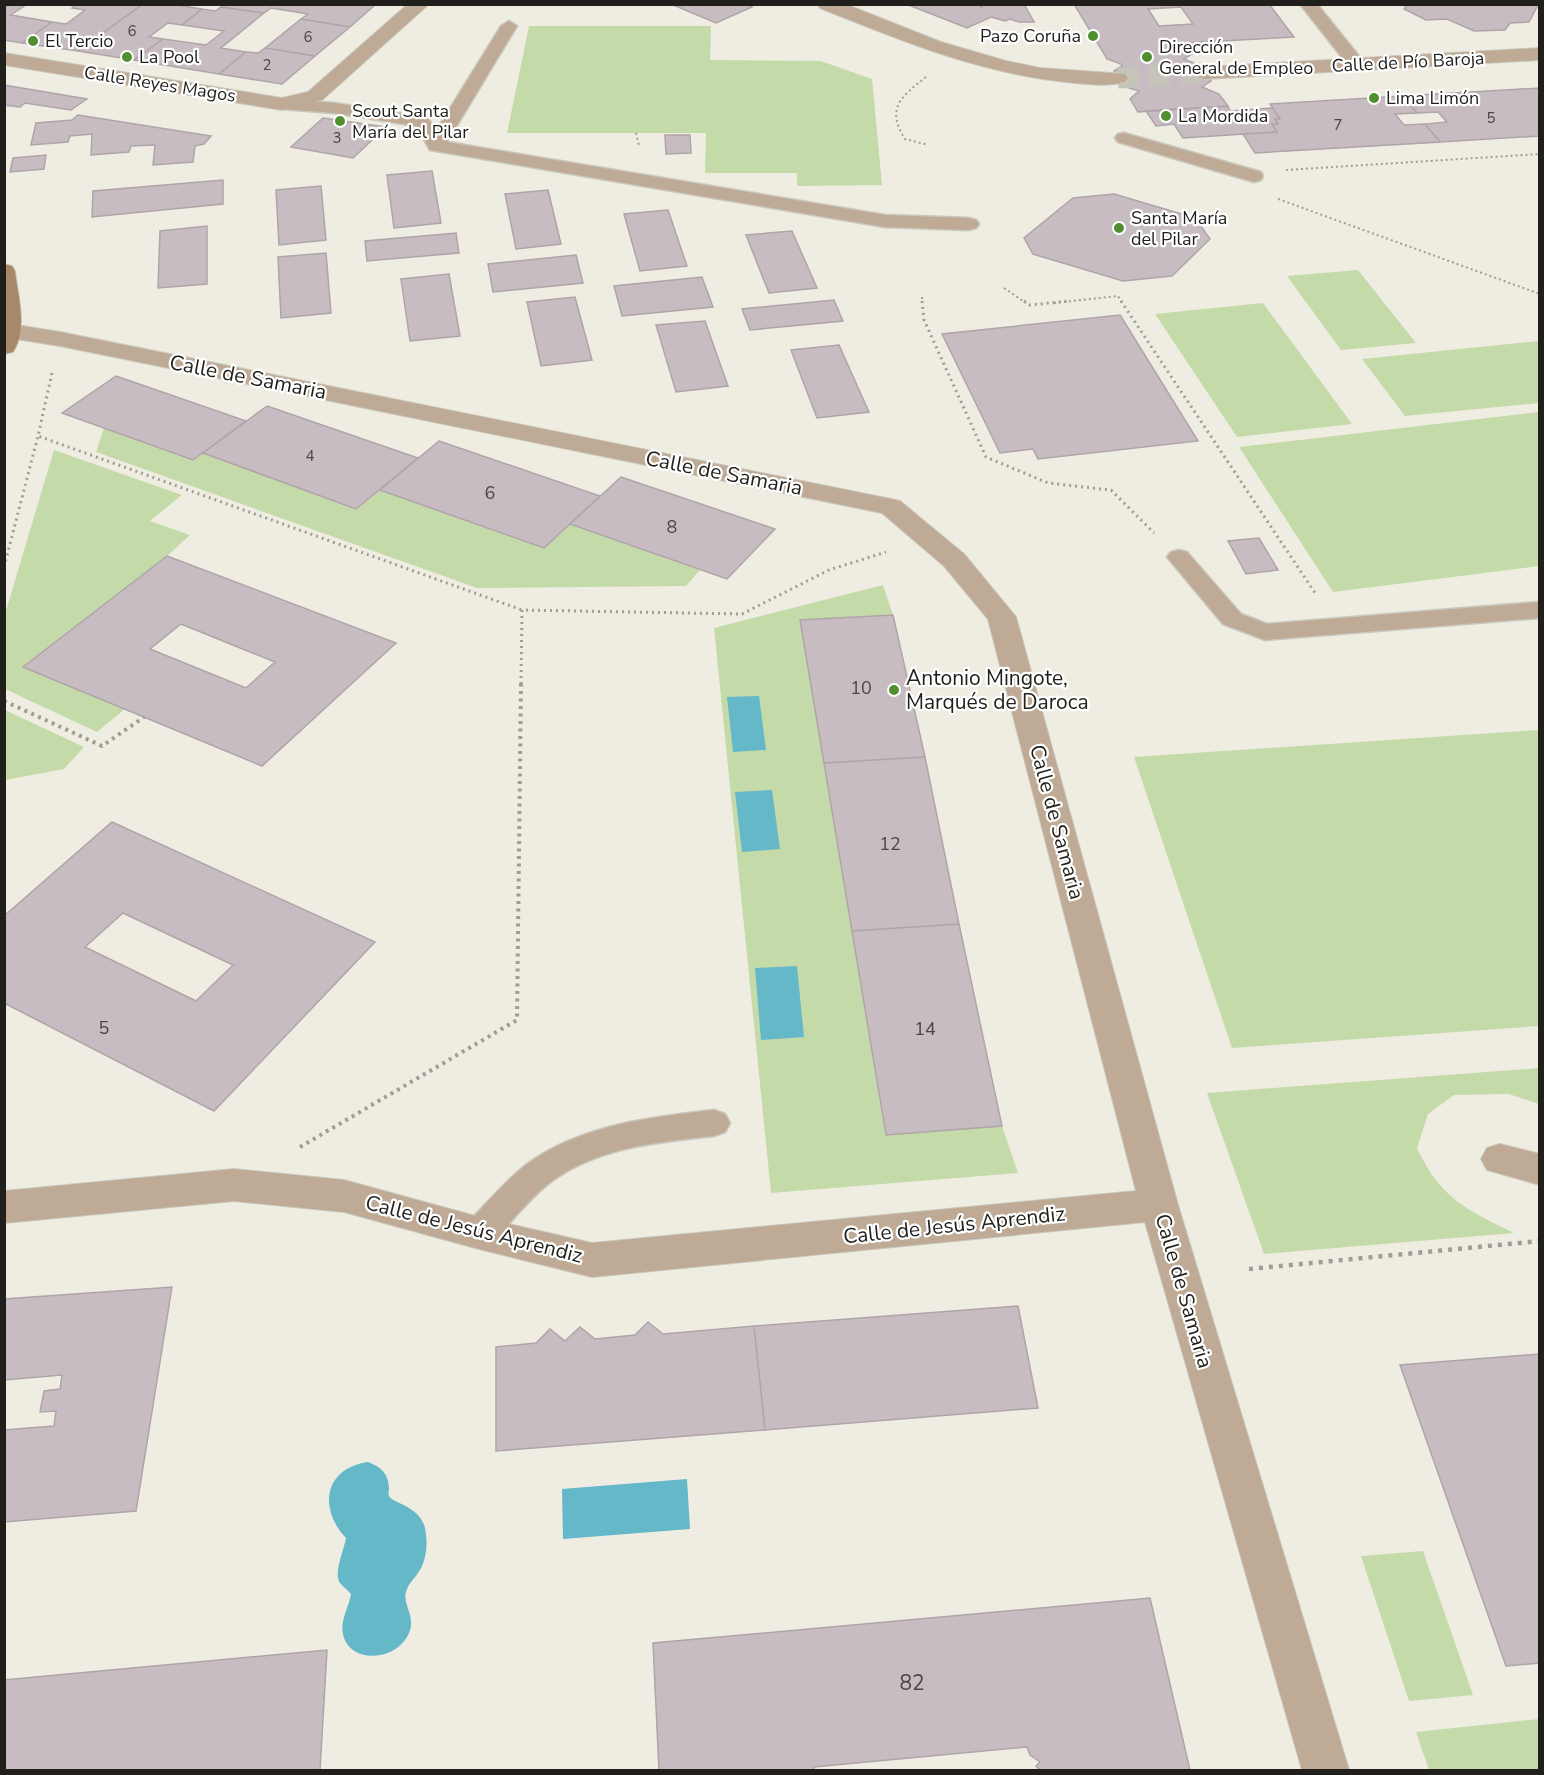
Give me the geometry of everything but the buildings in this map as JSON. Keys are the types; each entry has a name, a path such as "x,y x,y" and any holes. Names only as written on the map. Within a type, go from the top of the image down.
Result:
{"main road":[{"path":"4,271 6,335"}],"street":[{"name":"Calle Reyes Magos","path":"4,59 282,104 315,96 420,4"},
{"path":"827,4 970,59 1053,76 1118,78"},
{"name":"Calle de Pío Baroja","path":"1205,73 1539,54"},
{"name":"Calle de Samaria","path":"6,335 891,507 932,538 954,560 1002,617 1159,1205 1326,1770"},
{"path":"1500,1160 1539,1170"},
{"name":"Calle de Jesús Aprendiz","path":"4,1207 234,1185 344,1196 479,1233 592,1260 1159,1205"}],"lane":[{"path":"1308,4 1358,64"},
{"path":"436,146 509,26"},
{"path":"282,104 334,108 422,122 436,146"},
{"path":"1124,138 1254,176"},
{"path":"436,146 885,221 969,224"},
{"path":"1179,557 1232,619 1265,632 1539,610"},
{"path":"479,1233 542,1172 586,1148 633,1133 714,1123"}],"path":[{"path":"927,77 905,93 896,107 898,128 905,139 928,145"},
{"path":"1254,176 1275,171 1539,154"},
{"path":"1271,197 1539,294"},
{"path":"1004,288 1029,305 1118,296 1337,627"},
{"path":"922,297 924,320 986,458 1048,483 1111,490 1179,557"},
{"path":"4,567 38,436 53,366"},
{"path":"38,436 522,610 742,614 829,570 932,538"},
{"path":"234,1185 517,1020 522,610"},
{"path":"4,701 102,746 144,717"},
{"path":"1249,1269 1539,1241"}],"green space":[{"path":"529,26 711,26 710,60 821,61 872,79 882,185 797,186 797,173 705,173 706,133 507,133"},
{"path":"1358,270 1416,343 1341,350 1287,276"},
{"path":"1263,303 1352,424 1237,437 1155,314"},
{"path":"1539,341 1539,403 1405,416 1362,359"},
{"path":"1539,412 1539,566 1333,592 1239,447"},
{"path":"104,428 193,460 203,453 356,509 380,490 543,548 570,524 700,570 686,586 477,588 96,452"},
{"path":"54,450 182,495 150,521 190,535 167,556 24,666 125,709 97,732 5,689 5,614"},
{"path":"883,585 893,615 801,620 885,1134 1002,1126 1018,1173 771,1193 714,628"},
{"path":"5,710 84,747 64,769 5,780"},
{"path":"1539,730 1539,1026 1232,1048 1134,757"},
{"path":"1539,1068 1539,1104 1509,1094 1454,1095 1428,1114 1417,1148 1435,1179 1456,1201 1514,1233 1264,1254 1207,1093"},
{"path":"1423,1551 1473,1695 1409,1701 1361,1556"},
{"path":"1539,1719 1539,1770 1429,1770 1416,1732"}],"water":[{"path":"759,696 766,750 733,752 727,697"},
{"path":"772,790 780,849 742,852 735,792"},
{"path":"797,966 804,1037 761,1040 755,968"},
{"path":"368,1462 380,1468 385,1474 391,1498 418,1515 425,1528 426,1540 423,1563 406,1592 405,1598 411,1620 409,1633 398,1647 390,1652 371,1656 353,1650 343,1634 344,1619 351,1594 340,1583 338,1574 346,1538 331,1515 329,1503 334,1481 342,1472"},
{"path":"687,1479 690,1529 563,1539 562,1489"}],"tunnel":[{"path":"1118,78 1205,73"}],"place":[{"name":"Pazo Coruña","path":"1093,36"},
{"name":"El Tercio","path":"33,41"},
{"name":"La Pool","path":"127,57"},
{"name":"Dirección General de Empleo","path":"1147,57"},
{"name":"Lima Limón","path":"1374,98"},
{"name":"La Mordida","path":"1166,116"},
{"name":"Scout Santa María del Pilar","path":"340,121"},
{"name":"Santa María del Pilar","path":"1119,228"},
{"name":"Antonio Mingote, Marqués de Daroca","path":"894,690"}]}
